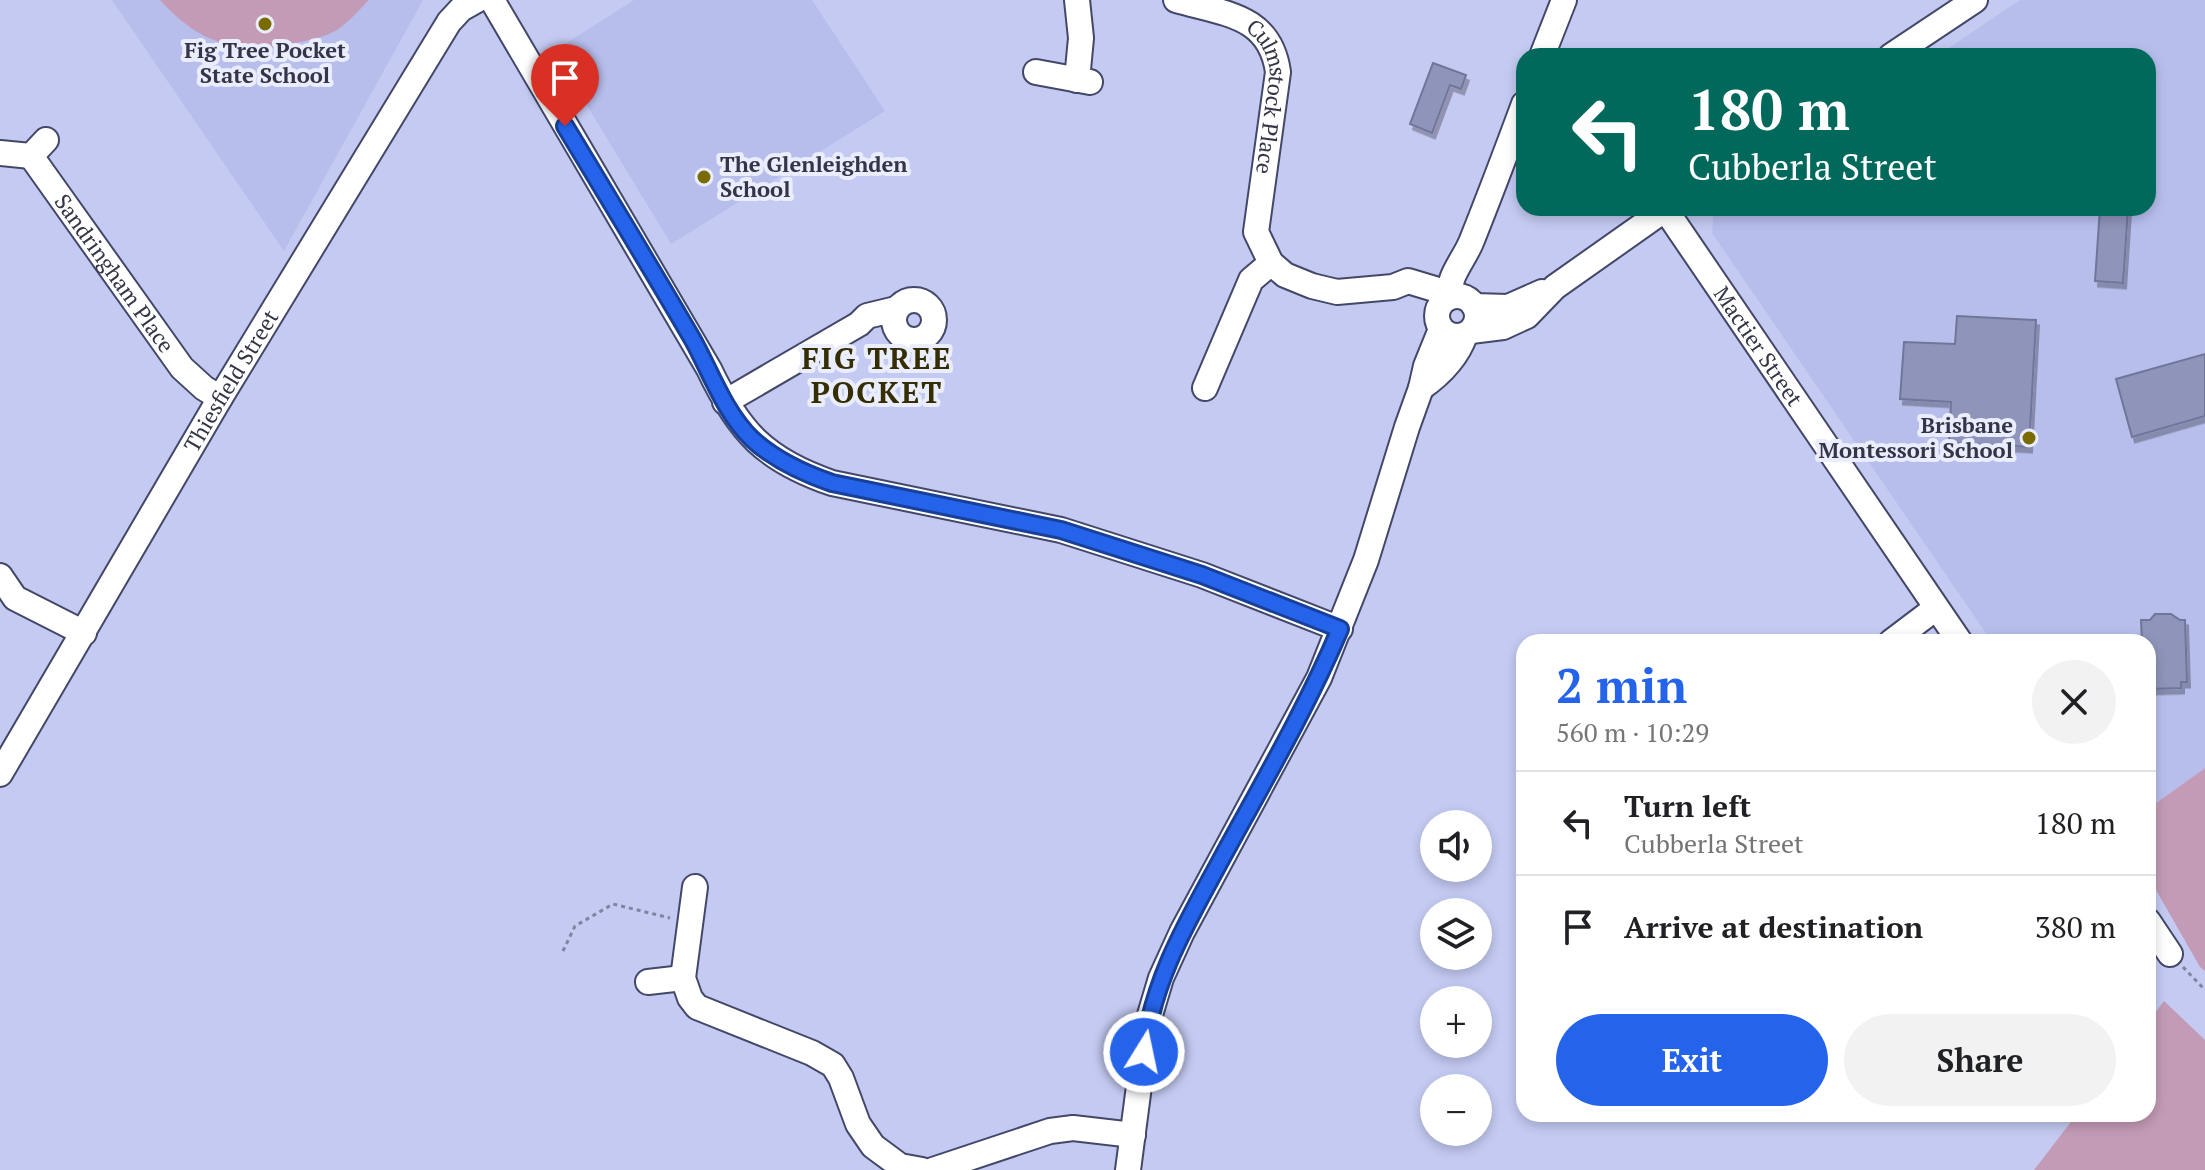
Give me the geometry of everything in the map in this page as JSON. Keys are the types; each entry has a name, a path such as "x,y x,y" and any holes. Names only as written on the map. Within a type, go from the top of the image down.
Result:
{"street":[{"name":"Thiesfield Street","path":"0,774 220,398 449,22 461,9 477,0"},
{"path":"492,0 702,355 725,402 752,439 780,460 832,483 1061,530 1202,575 1340,629"},
{"path":"1036,72 1085,81 1077,0"},
{"name":"Culmstock Place","path":"1176,0 1237,17 1263,32 1275,52 1278,72 1256,232 1271,263"},
{"path":"1545,48 1564,0"},
{"path":"1903,48 1975,0"},
{"path":"1128,1170 1147,1025 1161,978 1182,932 1319,678 1340,629 1366,560 1426,366 1453,308 1471,245 1516,125"},
{"name":"Sandringham Place","path":"0,153 38,148 182,368 220,398"},
{"path":"1468,333 1503,327 1527,316 1555,287 1656,216"},
{"name":"Mactier Street","path":"1671,216 1954,634"},
{"path":"1205,388 1251,280 1271,263 1285,275 1337,292 1393,287 1408,281 1438,290 1453,308 1477,319 1460,350 1438,376 1421,388"},
{"path":"1453,308 1508,307 1555,287"},
{"path":"725,402 859,324 895,317"},
{"path":"0,576 15,598 84,633"},
{"path":"1902,634 1936,608"},
{"path":"695,887 683,978 697,1007 812,1053 833,1065 858,1124 873,1146 900,1166 922,1170"},
{"path":"2156,933 2170,954"},
{"path":"648,982 683,978"},
{"path":"933,1170 1050,1131 1073,1128 1133,1135"}],"path":[{"path":"563,951 575,926 613,904 690,917"},
{"path":"2170,954 2205,990"}],"shaded area":[{"name":"Fig Tree Pocket State School","path":"112,0 423,0 284,251"},
{"name":"Fig Tree Pocket State School","path":"160,0 369,0 346,23 329,34 260,48 224,44 207,37 175,16"},
{"name":"The Glenleighden School","path":"634,0 812,0 885,111 671,244 554,51"},
{"name":"Brisbane Montessori School","path":"2020,0 2205,0 2205,768 2156,803 2156,634 1987,634 1712,233 1713,216 2156,216 2156,48 1949,48"},
{"path":"2205,768 2205,971 2156,890 2156,803"},
{"path":"2164,1001 2205,1040 2205,1170 2034,1170 2071,1122 2156,1122 2156,1012"}],"building":[{"path":"1433,63 1466,75 1461,89 1450,85 1432,133 1410,124"},
{"path":"2099,216 2127,216 2123,283 2095,281"},
{"path":"1957,316 2036,320 2029,447 1949,443 1951,402 1900,399 1904,342 1955,344"},
{"path":"2205,354 2205,416 2132,437 2116,379"},
{"path":"2155,614 2171,614 2185,620 2187,682 2181,682 2181,688 2156,689 2156,634 2142,634 2141,620 2150,620"}],"place":[{"name":"Fig Tree Pocket State School","path":"265,24"},
{"name":"The Glenleighden School","path":"704,177"},
{"name":"Brisbane Montessori School","path":"2029,438"}],"district":[{"name":"FIG TREE POCKET","path":"877,376"}],"route":[{"path":"565,126 686,328 724,400 752,439 780,460 832,483 1061,530 1202,575 1340,629 1319,678 1182,932 1161,978 1147,1025 1144,1052"}]}
